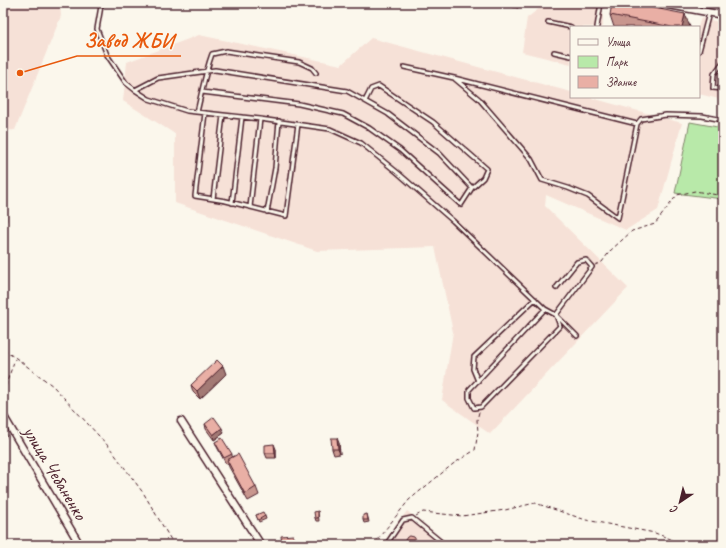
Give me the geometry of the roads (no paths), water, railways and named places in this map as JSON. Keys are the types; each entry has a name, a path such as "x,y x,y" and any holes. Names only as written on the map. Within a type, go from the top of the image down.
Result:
{"street":[{"path":"658,3 723,15"},
{"name":"улица Чебаненко","path":"3,416 80,545"},
{"path":"181,421 261,545"}],"lane":[{"path":"103,3 97,29 106,55 126,84 148,99 187,110 260,118 330,129 361,144 398,173 453,221 534,299 556,315 577,336"},
{"path":"597,26 601,3"},
{"path":"700,47 709,13"},
{"path":"548,22 570,27"},
{"path":"197,112 206,71 212,54 226,51 299,62 312,68 316,73"},
{"path":"554,52 570,56"},
{"path":"723,62 714,74 713,88 723,89"},
{"path":"404,67 637,124"},
{"path":"135,90 158,78 215,70 347,91 388,114 440,153 472,188"},
{"path":"454,78 479,99 531,159 542,180 588,196 618,218 637,124 641,119 666,115 702,116 723,120"},
{"path":"202,92 298,104 343,114 369,128 400,150 461,205 472,188 483,178 487,169 433,122 379,86 370,89 365,101"},
{"path":"205,113 195,196 286,216 298,124"},
{"path":"213,199 224,115"},
{"path":"232,203 242,117"},
{"path":"250,207 260,118"},
{"path":"267,212 275,168 279,121"},
{"path":"556,288 577,262 586,260 592,267 556,315"},
{"path":"478,381 473,369 474,358 534,299"},
{"path":"546,309 469,390 468,398 474,408 481,407 560,326 556,315"},
{"path":"386,545 403,520 412,518 445,545"}],"place":[{"name":"Завод ЖБИ","path":"20,73"}]}
